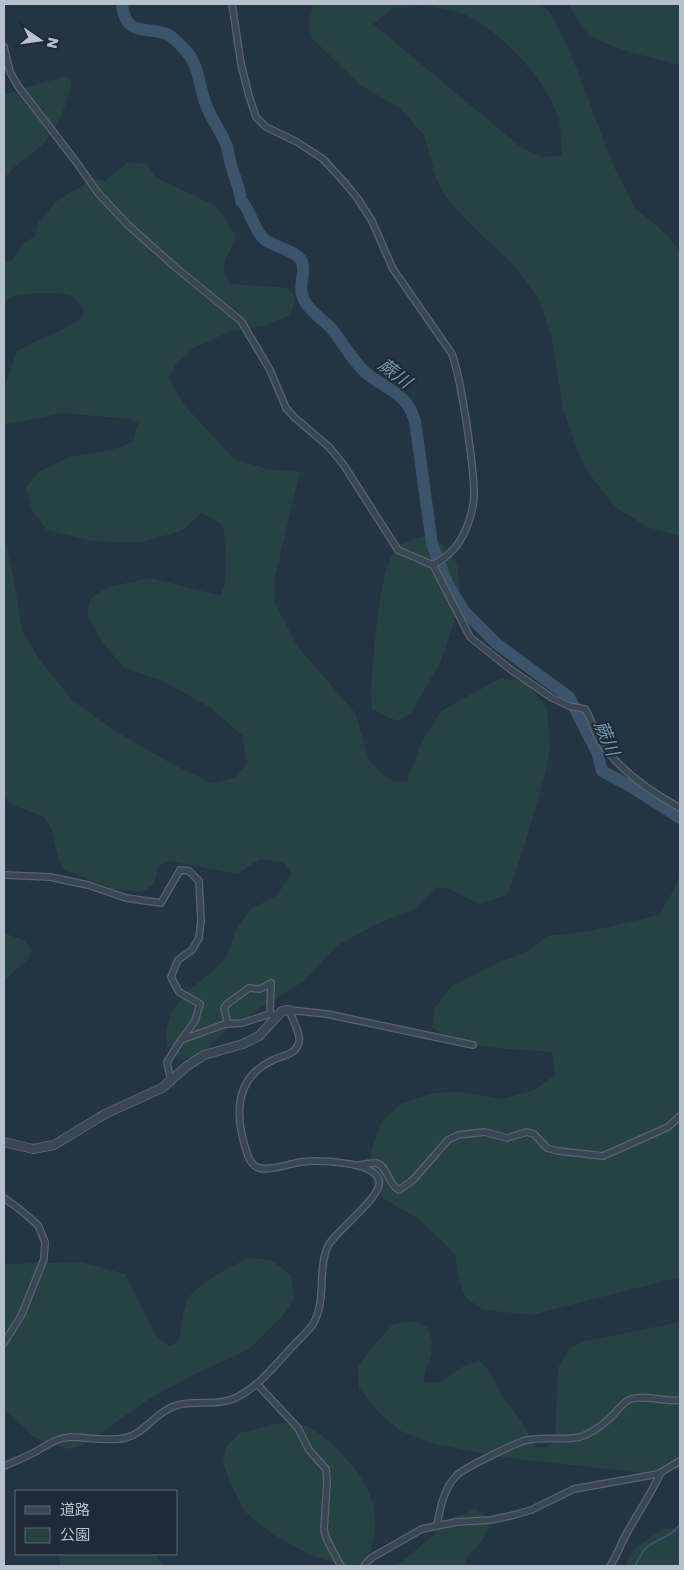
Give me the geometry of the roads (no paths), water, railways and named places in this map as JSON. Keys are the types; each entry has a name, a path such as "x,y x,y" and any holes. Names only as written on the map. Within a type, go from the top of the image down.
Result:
{"street":[{"path":"232,4 241,64 256,117 266,127 297,142 323,159 345,183 372,221 393,269 452,354 465,412 474,496 467,528 456,548 433,565"},
{"path":"4,47 10,72 18,86 77,163 98,194 128,225 174,266 241,321 270,370 286,408 294,418 330,447 398,550 433,565 470,637 552,698 569,706 585,709 598,739 608,753 654,793 680,808"},
{"path":"4,875 50,877 88,885 126,898 162,903 180,870 189,871 199,881 202,920 199,938 192,950 178,960 171,977 179,992 200,1004 195,1021 167,1062 171,1082"},
{"path":"4,1142 33,1149 54,1145 105,1114 162,1088 187,1066 204,1055 243,1044 259,1036 273,1015 272,983 260,989 249,988 227,1004 224,1008 228,1024"},
{"path":"181,1040 228,1024 242,1023 289,1010 327,1014 473,1045"},
{"path":"4,1466 57,1440 69,1437 108,1440 126,1438 139,1432 166,1409 195,1402 232,1400 257,1384 311,1327 318,1310 325,1255 328,1246 363,1209 380,1188 380,1182 376,1174 371,1170 355,1165 317,1161 266,1169 257,1167 248,1157 240,1118 240,1098 248,1079 272,1060 295,1051 299,1044 300,1039 289,1010"},
{"path":"355,1165 380,1164 384,1168 393,1187 399,1190 413,1180 448,1140 458,1135 485,1132 507,1138 527,1132 534,1134 547,1148 603,1156 668,1127 680,1116"},
{"path":"4,1198 38,1226 45,1242 44,1259 25,1306 4,1343"},
{"path":"257,1384 298,1428 309,1450 326,1469 324,1530 327,1540 341,1566"},
{"path":"437,1525 448,1488 456,1475 500,1451 526,1440 566,1439 582,1436 608,1420 630,1400 644,1398 670,1401 680,1400"},
{"path":"364,1566 371,1558 422,1528 491,1520 514,1515 531,1510 574,1489 644,1478 661,1472 680,1460"},
{"path":"610,1566 661,1472"}],"waterway":[{"name":"蕨川","path":"122,4 124,15 133,26 138,29 167,34 178,42 191,57 207,107 226,145 241,201 260,235 268,242 300,258 303,267 301,288 304,300 308,306 330,327 365,372 398,395 410,408 415,421 432,544 447,583 464,611 497,644 569,697 597,752 602,771 630,786 680,818"},
{"path":"635,1566 646,1548 669,1535 680,1524"}]}
